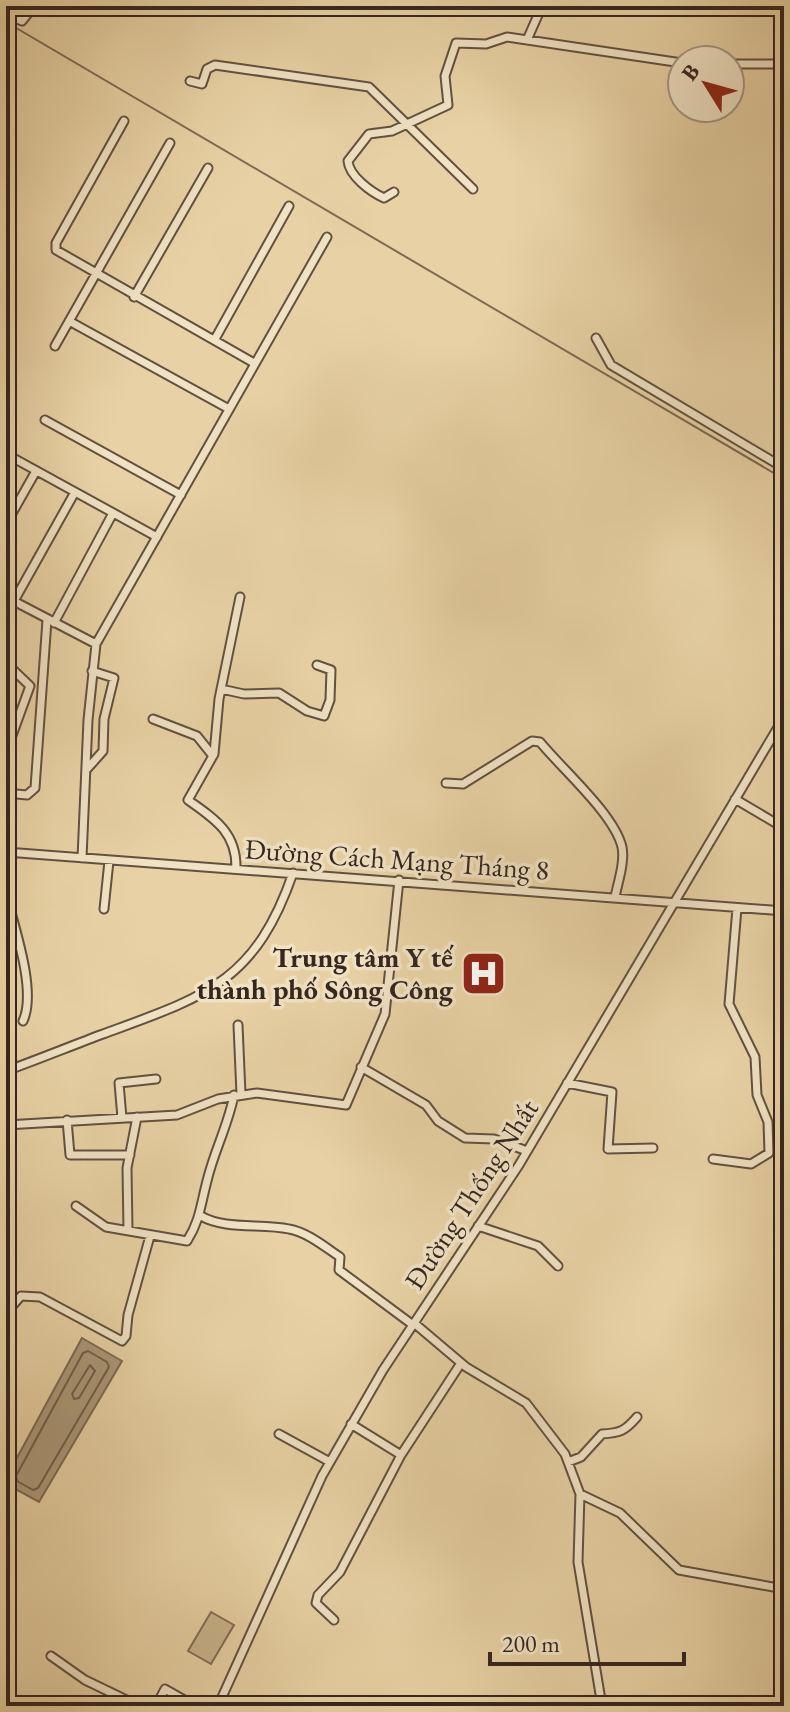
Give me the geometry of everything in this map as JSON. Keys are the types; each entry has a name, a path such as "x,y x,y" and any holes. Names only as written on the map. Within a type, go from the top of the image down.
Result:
{"street":[{"path":"6,14 22,21 34,6"},
{"path":"527,40 542,6"},
{"path":"394,192 388,198 380,196 347,163 369,134 409,124 448,105 444,81 454,44 486,44 507,37 666,61"},
{"path":"746,64 784,64"},
{"path":"190,81 202,84 207,69 215,65 234,66 248,72 364,85 409,124 473,189"},
{"path":"124,121 55,247 59,254 254,363"},
{"path":"55,346 170,143"},
{"path":"134,297 208,168"},
{"path":"215,339 289,206"},
{"path":"82,858 96,644 327,237"},
{"path":"69,321 229,409"},
{"path":"596,338 611,365 784,468"},
{"path":"45,420 181,495"},
{"path":"6,454 157,537"},
{"path":"6,524 36,471"},
{"path":"75,492 10,599 96,644"},
{"path":"6,793 27,795 35,788 50,622 113,513"},
{"path":"236,869 237,850 231,837 188,800 213,756 221,689 240,597"},
{"path":"6,663 30,686 6,752"},
{"path":"221,689 244,694 279,693 305,711 324,716 330,700 331,670 317,665"},
{"path":"87,769 103,751 104,719 114,678 92,671"},
{"name":"Đường Thống Nhất","path":"218,1706 330,1462 351,1424 527,1151 784,717"},
{"path":"153,719 197,736 213,756"},
{"path":"446,783 463,784 532,741 540,742 608,820 621,844 622,859 615,897"},
{"path":"735,799 784,828"},
{"name":"Đường Cách Mạng Tháng 8","path":"6,852 784,911"},
{"path":"104,909 109,861"},
{"path":"6,1071 170,1011 217,986 251,954 273,922 293,873"},
{"path":"6,1125 177,1115 237,1095 275,1093 343,1106 385,1014 399,880"},
{"path":"6,894 25,973 27,1009 23,1021"},
{"path":"713,1159 751,1164 769,1153 768,1122 757,1095 755,1057 729,1004 737,908"},
{"path":"76,1206 100,1225 185,1242 201,1216 207,1181 237,1095 238,1025"},
{"path":"361,1067 426,1105 438,1121 465,1138 494,1139 527,1151"},
{"path":"122,1118 119,1083 156,1079"},
{"path":"567,1083 612,1092 608,1149 653,1148"},
{"path":"128,1230 127,1168 137,1117"},
{"path":"67,1120 70,1155 130,1155"},
{"path":"201,1216 213,1222 261,1225 304,1235 340,1257 339,1270 461,1363 526,1403 562,1448 580,1494 578,1562 602,1706"},
{"path":"478,1226 538,1246 558,1266"},
{"path":"6,1313 21,1296 40,1297 122,1341 126,1336 128,1315 150,1236"},
{"path":"334,1620 316,1599 340,1572 401,1455 461,1363"},
{"path":"568,1462 581,1457 602,1434 616,1435 626,1430 637,1417"},
{"path":"351,1424 401,1455"},
{"path":"279,1434 330,1462"},
{"path":"580,1494 620,1513 679,1570 784,1589"},
{"path":"51,1656 85,1680 139,1706"},
{"path":"156,1706 165,1689 195,1706"}],"shaded area":[{"path":"211,1612 234,1625 211,1664 188,1651"}],"water":[{"path":"82,1338 122,1361 39,1502 6,1484 6,1478"}],"waterway":[{"path":"6,22 784,479"}],"place":[{"name":"Trung tâm Y tế thành phố Sông Công","path":"484,973"}]}
